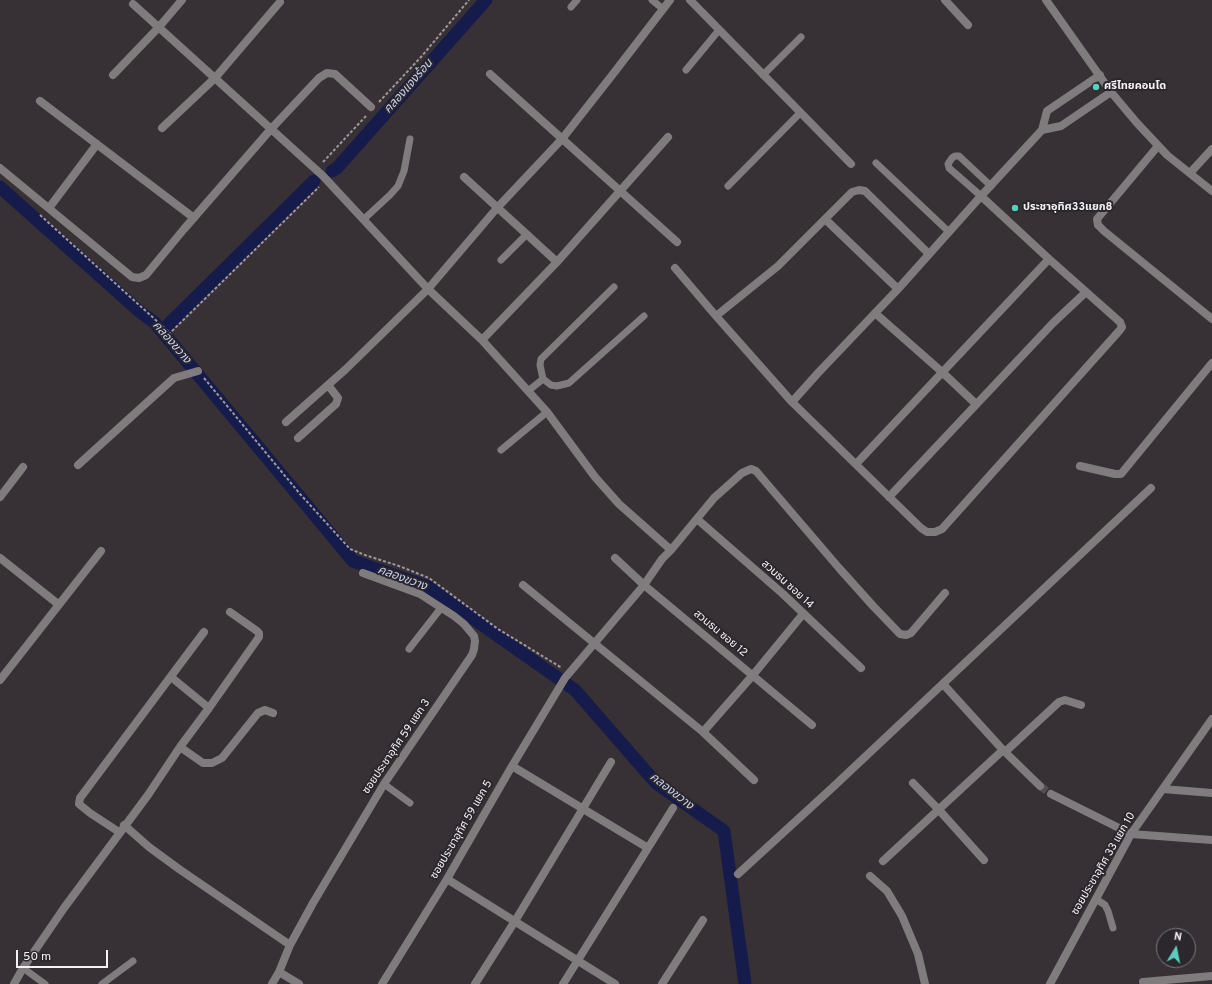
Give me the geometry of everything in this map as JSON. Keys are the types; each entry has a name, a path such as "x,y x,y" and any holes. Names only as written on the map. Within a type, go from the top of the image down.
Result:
{"street":[{"path":"113,75 159,27 182,0"},
{"path":"286,422 346,369 428,289 497,208 562,139 670,0"},
{"path":"690,0 850,164"},
{"path":"945,0 968,25"},
{"path":"1046,0 1112,92 1137,124 1158,146 1212,191"},
{"path":"162,128 215,78 280,2"},
{"path":"133,4 326,180 428,289 482,340 547,412 595,477 619,504 671,550"},
{"path":"0,168 132,277 139,278 146,275 271,129 318,78 327,73 335,74 370,110"},
{"path":"490,74 677,242"},
{"path":"792,402 898,289 1042,130 1047,111 1100,75"},
{"path":"1042,130 1061,126 1112,92"},
{"path":"40,101 194,218"},
{"path":"482,340 557,262 668,138"},
{"path":"49,208 98,144"},
{"path":"1158,146 1097,219 1098,225 1212,319"},
{"path":"1190,173 1212,149"},
{"path":"464,177 557,262"},
{"path":"716,316 778,266 852,192 859,190 865,191 929,254"},
{"path":"675,268 792,402 921,528 927,532 935,532 942,529 1122,327 1120,322 981,196"},
{"path":"825,219 898,289"},
{"path":"856,464 1049,259"},
{"path":"889,497 1053,323 1086,292"},
{"path":"875,313 976,404"},
{"path":"1080,466 1121,474 1212,363"},
{"path":"78,465 174,378 195,372"},
{"path":"298,438 336,404 338,398 328,385"},
{"path":"0,497 23,467"},
{"name":"ซอยประชาอุทิศ 59 แยก 5","path":"382,984 447,879 512,766 560,687 644,585 662,559 714,498 742,473 749,469 754,470 839,568 900,634 906,635 910,633 945,593"},
{"path":"738,874 1151,488"},
{"name":"สวนธน ซอย 14","path":"697,519 861,668"},
{"path":"0,680 101,551"},
{"path":"0,558 58,604"},
{"name":"สวนธน ซอย 12","path":"615,558 644,585 812,725"},
{"name":"ซอยประชาอุทิศ 59 แยก 3","path":"272,984 290,945 313,903 384,784 472,655 474,649 474,636 464,624 441,608 420,594 363,573"},
{"path":"523,585 703,732 754,780"},
{"path":"14,984 23,968 64,908 148,795 180,747 260,637 257,631 230,612"},
{"path":"703,732 803,614"},
{"path":"204,632 80,798 79,804 90,813 122,829 149,847 290,945"},
{"path":"171,677 209,708"},
{"path":"943,684 1004,751 1040,786"},
{"path":"883,861 1059,702 1066,700 1081,705"},
{"path":"180,747 203,763 212,763 222,758 258,714 265,710 273,713"},
{"name":"ซอยประชาอุทิศ 33 แยก 10","path":"1050,984 1131,834 1212,719"},
{"path":"475,984 611,762"},
{"path":"512,766 648,848"},
{"path":"913,783 984,860"},
{"path":"1163,789 1212,793"},
{"path":"1051,794 1131,834 1212,840"},
{"path":"564,984 673,808"},
{"path":"870,876 887,891 902,916 918,954 925,984"},
{"path":"447,879 615,984"},
{"path":"662,984 703,920"},
{"path":"278,972 300,984"},
{"path":"1143,982 1212,976"}],"lane":[{"path":"571,7 577,0"},
{"path":"652,0 663,9"},
{"path":"686,70 719,30"},
{"path":"763,75 801,37"},
{"path":"728,186 800,113"},
{"path":"364,219 398,186 404,171 410,139"},
{"path":"981,196 949,168 948,164 952,158 959,156 990,186"},
{"path":"876,163 949,232"},
{"path":"501,260 526,235"},
{"path":"614,287 541,359 540,365 543,380 551,385 557,386 569,383 644,316"},
{"path":"528,391 543,380"},
{"path":"501,450 547,412"},
{"path":"409,649 441,608"},
{"path":"384,784 410,803"},
{"path":"1096,898 1105,904 1113,928"},
{"path":"102,984 133,961"},
{"path":"23,968 45,984"}],"path":[{"path":"379,102 421,57 469,0"},
{"path":"315,170 370,110"},
{"path":"170,333 326,180"},
{"path":"35,211 170,333 177,352 300,494 350,548 364,555 399,566 429,578 498,629 568,676"}],"waterway":[{"name":"คลองแจงร้อน","path":"332,171 337,168 486,0"},
{"name":"คลองแจงร้อน","path":"169,324 314,181"},
{"name":"คลองขวาง","path":"0,187 139,311 155,323 353,561 428,587 575,690 656,783 724,831 745,984"}],"tunnel":[{"path":"1040,786 1051,794"}],"place":[{"name":"ศรีไทยคอนโด","path":"1096,87"},
{"name":"ประชาอุทิศ33แยก8","path":"1015,208"}]}
